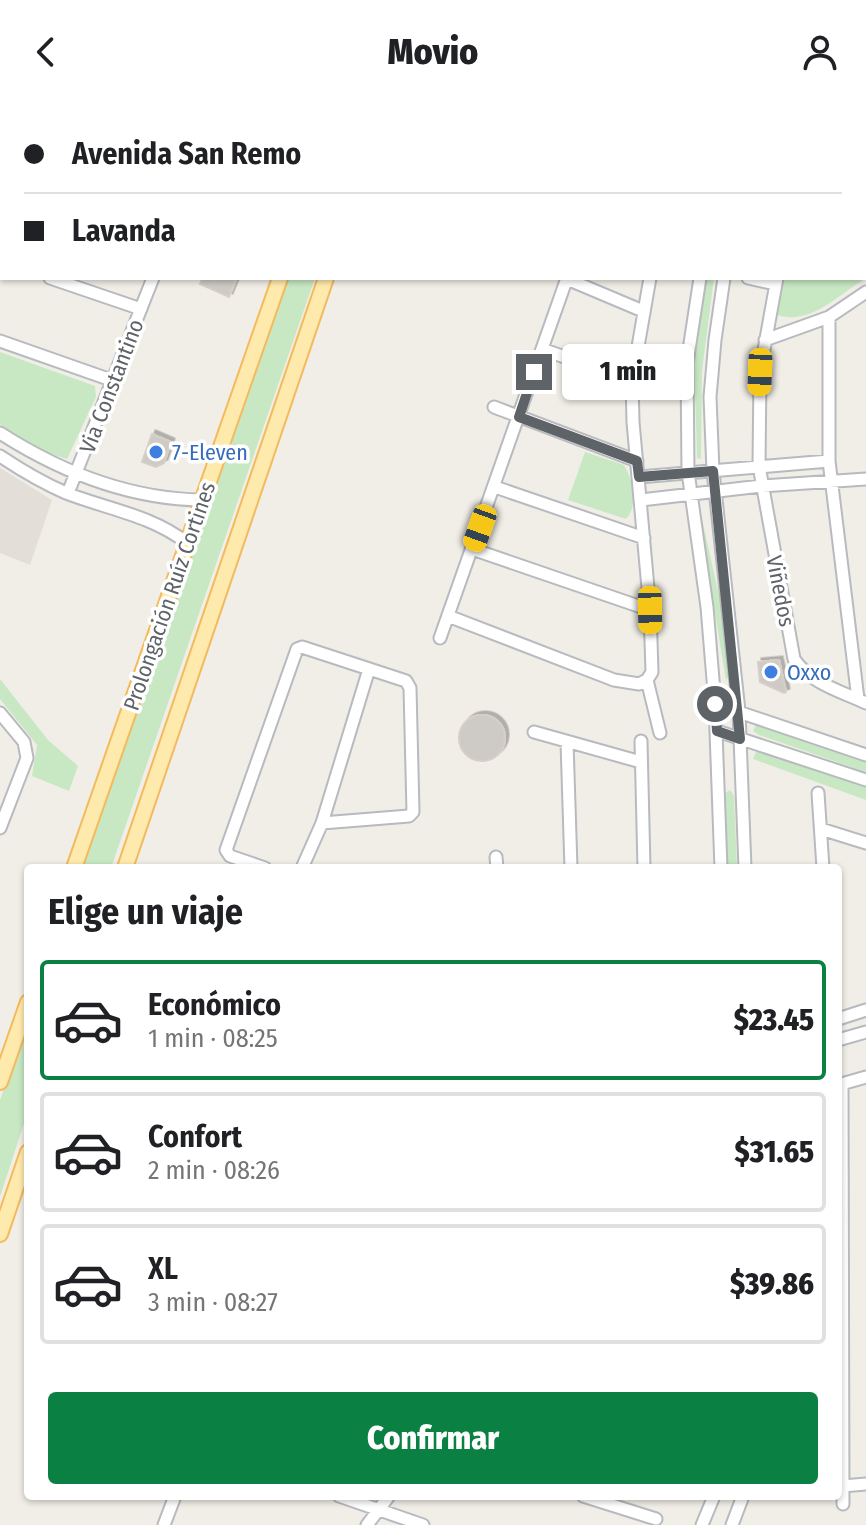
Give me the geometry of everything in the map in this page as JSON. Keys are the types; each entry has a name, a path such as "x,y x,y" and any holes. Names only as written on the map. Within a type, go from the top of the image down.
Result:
{"main road":[{"name":"Prolongación Ruíz Cortines","path":"75,864 279,280"},
{"name":"Prolongación Ruíz Cortines","path":"126,864 325,280"},
{"path":"0,1082 24,1013"},
{"path":"0,1234 24,1164"}],"street":[{"path":"56,280 141,309"},
{"name":"Via Constantino","path":"68,493 152,280"},
{"path":"440,638 566,280"},
{"path":"572,280 643,311"},
{"path":"650,280 632,381 650,610 652,672 647,680 660,733"},
{"path":"700,280 687,363 688,472 707,607 717,731 721,864"},
{"path":"724,280 710,397 713,471 739,711 745,864"},
{"name":"Viñedos","path":"776,281 760,372 759,466 794,659 799,667 818,681 862,701"},
{"path":"765,340 829,317 866,292"},
{"path":"829,317 830,481 862,701"},
{"path":"0,341 114,381"},
{"path":"542,349 632,381"},
{"path":"494,407 637,461"},
{"path":"0,433 47,460 124,490 155,497 202,500"},
{"path":"0,456 42,482 160,524 187,543"},
{"path":"639,477 829,461"},
{"path":"641,500 761,486 866,479"},
{"path":"495,487 644,538"},
{"path":"472,549 650,610"},
{"path":"448,616 614,680 628,684 647,680"},
{"path":"255,864 227,853 297,649 305,647 409,684 413,812 409,816 322,823"},
{"path":"304,864 322,823 369,669"},
{"path":"715,704 866,755"},
{"path":"0,713 24,742 27,758 0,828"},
{"path":"717,731 866,780"},
{"path":"534,732 641,762"},
{"path":"641,741 644,864"},
{"path":"567,742 571,864"},
{"path":"818,793 823,864"},
{"path":"821,829 866,843"},
{"path":"842,1018 866,1010"},
{"path":"842,1039 866,1032"},
{"path":"842,1083 866,1077"},
{"path":"842,1352 843,1504"},
{"path":"843,1486 866,1484"},
{"path":"164,1525 173,1500"},
{"path":"351,1500 423,1525"},
{"path":"367,1525 386,1500"},
{"path":"596,1500 656,1519"},
{"path":"702,1525 712,1500"},
{"path":"732,1525 741,1500"}],"shaded area":[{"path":"0,468 52,500 30,565 0,553"}],"green space":[{"path":"283,280 314,280 112,864 81,864"},
{"path":"705,280 714,280 702,371 701,459 697,458 694,358"},
{"path":"779,280 863,280 825,306 802,316 778,315 774,305"},
{"path":"0,352 95,386 96,397 67,459 34,448 0,424"},
{"path":"585,452 624,465 633,492 632,507 626,519 568,500"},
{"path":"700,510 722,609 729,675 726,681 699,514"},
{"path":"0,679 48,740 78,766 69,791 32,776 37,745 0,699"},
{"path":"756,725 866,760 866,772 759,735 753,731"},
{"path":"757,750 866,787 866,800 753,759"},
{"path":"730,790 734,796 737,864 728,864 725,793"},
{"path":"24,1031 24,1123 0,1197 0,1100"}],"building":[{"path":"201,280 236,280 229,297 200,284"},
{"name":"7-Eleven","path":"152,434 171,442 164,463 156,467 142,462"},
{"name":"Oxxo","path":"779,660 784,693 760,682 758,662"},
{"path":"482,715 499,721 505,738 499,755 482,761 465,755 459,738 465,721"}],"place":[{"name":"7-Eleven","path":"156,452"},
{"name":"Oxxo","path":"771,672"}],"route":[{"path":"534,372 519,417 637,461 639,477 713,471 740,739 717,731 715,704"}]}
